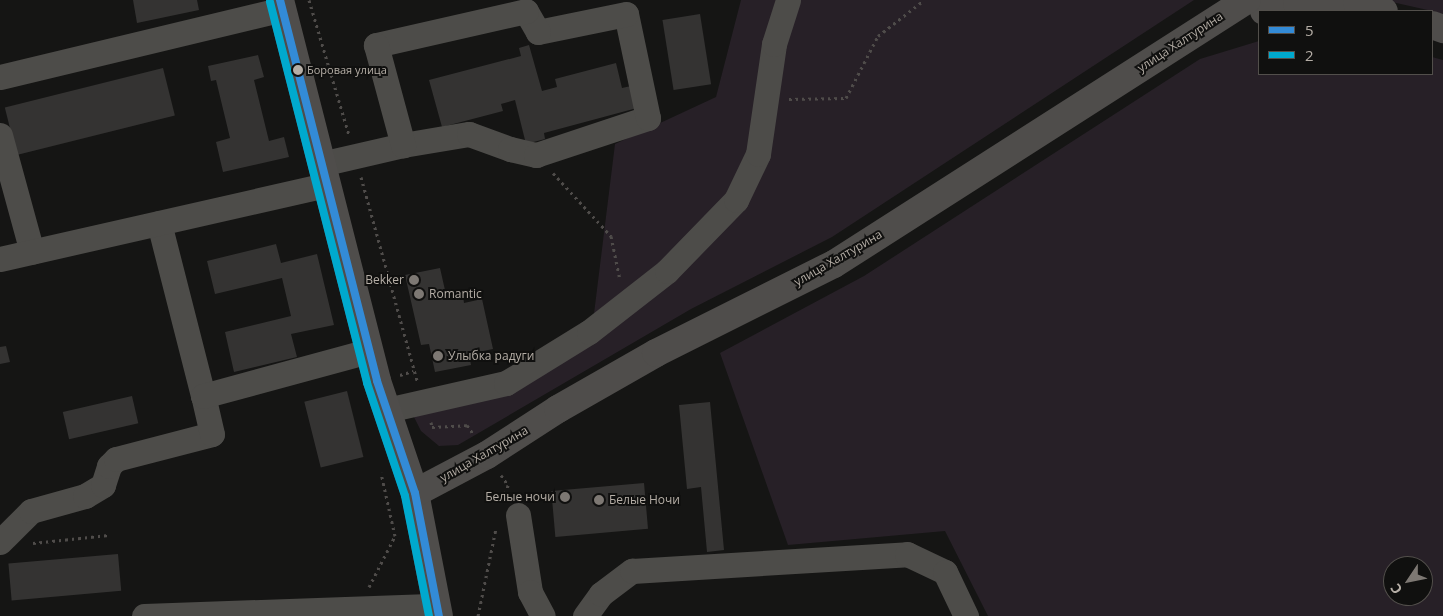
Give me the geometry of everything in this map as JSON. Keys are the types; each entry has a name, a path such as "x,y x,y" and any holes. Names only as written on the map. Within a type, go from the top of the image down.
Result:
{"main road":[{"name":"улица Халтурина","path":"415,493 488,455 558,409 656,353 834,264 1247,0"},
{"path":"1268,10 1297,3 1357,3 1381,10"},
{"path":"281,4 369,350 386,410 415,493 438,611"},
{"path":"1203,27 1258,12"}],"street":[{"path":"386,410 506,383 589,332 667,271 736,200 758,154 774,44 788,0"},
{"path":"0,76 281,4"},
{"path":"0,259 159,222 323,174 356,157 403,145 469,134 510,150 536,155 648,118 626,14 538,32 526,11 376,45 403,145"},
{"path":"0,135 32,252"},
{"path":"0,542 31,511 85,496 103,485 109,466 116,459 212,434 159,222"},
{"path":"203,396 369,350"},
{"path":"506,513 530,592 543,616"},
{"path":"586,616 601,594 632,571 907,554 945,572 966,616"},
{"path":"144,616 359,607 438,611"}],"path":[{"path":"309,0 356,157 414,371"},
{"path":"765,106 792,98 846,98 878,36 924,0"},
{"path":"536,155 611,236 619,278 631,299"},
{"path":"467,425 508,485 506,513 478,616"},
{"path":"359,607 395,536 380,470"},
{"path":"30,543 109,535"}],"shaded area":[{"path":"741,0 1194,0 832,237 691,309 458,445 439,446 421,431 411,411 591,338 615,144 716,97"},
{"path":"1383,0 1443,0 1443,14"},
{"path":"1258,41 1258,75 1433,75 1433,57 1443,60 1443,616 988,616 945,531 788,545 720,353 864,276 1200,59"}],"building":[{"path":"133,0 197,0 199,10 137,23"},
{"path":"700,14 711,84 674,90 662,20"},
{"path":"529,45 542,91 557,87 555,79 616,63 622,88 631,86 637,108 544,133 545,139 526,144 515,100 501,104 503,111 442,127 429,80 521,56 519,48"},
{"path":"258,55 264,77 254,80 269,141 284,137 289,157 223,172 216,142 230,138 216,80 211,81 208,66"},
{"path":"163,68 175,116 17,155 5,107"},
{"path":"276,244 281,263 317,254 334,325 291,334 297,357 234,372 225,332 291,316 282,278 215,294 207,261"},
{"path":"440,268 447,299 463,296 464,303 482,299 493,349 469,354 471,365 435,372 429,344 421,345 405,275"},
{"path":"6,346 10,362 0,364 0,347"},
{"path":"347,391 363,457 321,468 304,402"},
{"path":"132,396 138,423 69,439 63,412"},
{"path":"710,402 724,550 707,552 701,487 687,489 679,405"},
{"name":"Белые Ночи","path":"644,483 648,529 555,537 551,491"},
{"path":"118,554 121,591 12,600 8,564"}],"transit line":[{"name":"5","path":"280,0 377,381 415,493 439,616"},
{"name":"2","path":"270,2 367,383 405,496 429,616"}],"place":[{"name":"Боровая улица","path":"298,70"},
{"name":"Bekker","path":"414,280"},
{"name":"Romantic","path":"419,294"},
{"name":"Улыбка радуги","path":"438,356"},
{"name":"Белые ночи","path":"565,497"},
{"name":"Белые Ночи","path":"599,500"}]}
